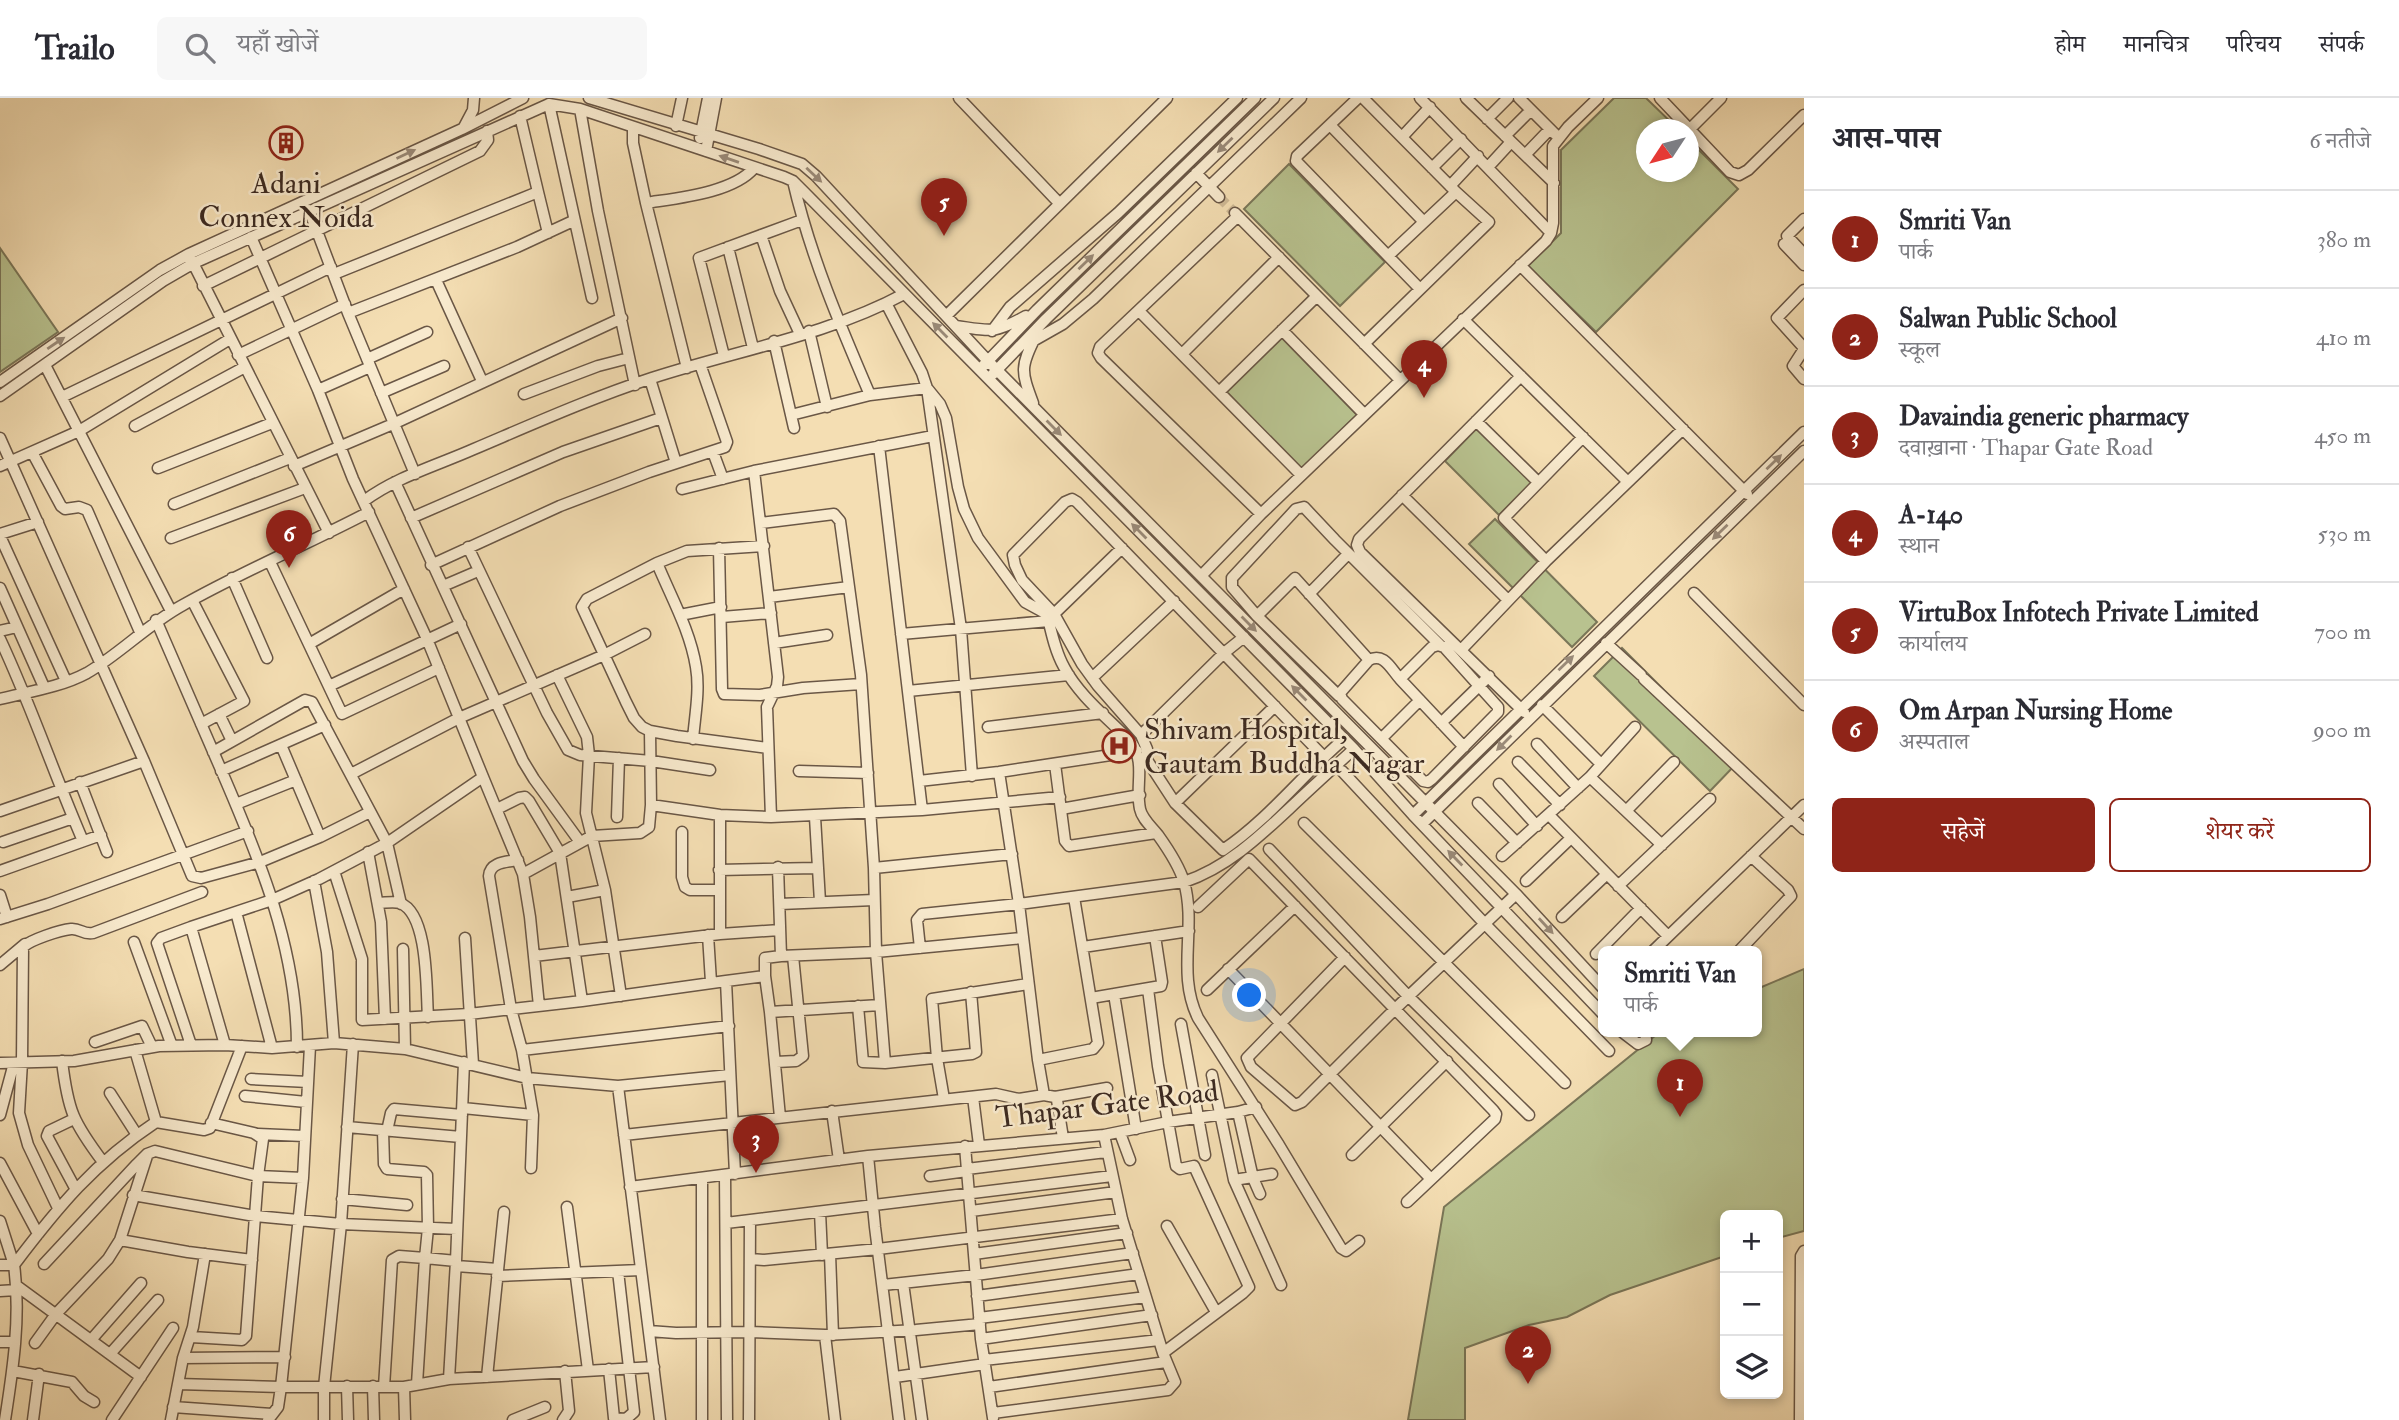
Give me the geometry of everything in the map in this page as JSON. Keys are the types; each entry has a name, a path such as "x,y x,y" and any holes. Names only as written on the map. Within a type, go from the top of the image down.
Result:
{"street":[{"path":"462,129 470,117 474,98"},
{"path":"0,396 191,259 523,98"},
{"path":"589,98 759,149 802,164 816,176 956,326 992,374 1206,599 1344,739 1598,1009"},
{"path":"676,126 682,98"},
{"path":"705,134 708,98"},
{"path":"702,149 716,98"},
{"path":"959,98 1059,203"},
{"path":"946,316 1167,98"},
{"path":"992,331 1010,307 1118,213 1237,98"},
{"path":"984,365 1255,98"},
{"path":"992,374 1046,318 1274,98"},
{"path":"1034,341 1063,324 1093,299 1301,98"},
{"path":"1364,344 1489,222 1361,98 1297,156 1296,161 1420,289"},
{"path":"1420,98 1489,166 1551,233"},
{"path":"1488,119 1508,98"},
{"path":"1519,98 1559,138"},
{"path":"1200,576 1463,318 1546,242 1551,233 1553,146 1598,98"},
{"path":"1660,98 1681,119"},
{"path":"1699,119 1721,98"},
{"path":"1469,99 1554,183"},
{"path":"0,382 160,270 251,237 549,104 580,109 793,181 904,294 984,365"},
{"path":"549,104 592,298"},
{"path":"1402,137 1430,107"},
{"path":"580,109 598,211 635,385"},
{"path":"1489,166 1531,110"},
{"path":"1699,138 1730,172 1739,175 1748,170 1804,115"},
{"path":"520,116 548,233"},
{"path":"1330,125 1424,222"},
{"path":"633,128 633,143 646,203 687,368"},
{"path":"1525,155 1550,129"},
{"path":"203,286 480,152 488,140 487,131"},
{"path":"1432,168 1461,139"},
{"path":"1388,256 1424,222 1478,156"},
{"path":"646,203 722,187 747,175 754,167"},
{"path":"1196,173 1219,197"},
{"path":"793,181 802,220 838,323 870,395"},
{"path":"62,397 275,293 538,192"},
{"path":"309,210 346,308 415,474"},
{"path":"1261,514 1098,353 1100,347 1236,214 1400,380"},
{"path":"1804,219 1787,236 1804,254"},
{"path":"724,356 699,258 802,220"},
{"path":"238,355 291,329 346,308 436,280 573,221"},
{"path":"761,236 776,281 805,332 827,407"},
{"path":"251,237 339,445 427,639 518,860 523,874 539,1006"},
{"path":"1784,244 1804,265"},
{"path":"728,247 754,348"},
{"path":"1182,354 1279,257"},
{"path":"191,259 329,533"},
{"path":"1520,265 1753,500"},
{"path":"436,280 482,382"},
{"path":"1804,290 1777,318 1804,349 1793,366 1804,379"},
{"path":"364,501 396,482 587,400 700,363 838,323 904,294"},
{"path":"1219,392 1317,296"},
{"path":"886,303 927,388 961,629 972,776"},
{"path":"956,326 992,331 1002,329 1037,310"},
{"path":"1139,310 1301,475"},
{"path":"174,504 393,424 622,318"},
{"path":"1034,408 1023,375 1027,353 1046,318"},
{"path":"1463,318 1628,482"},
{"path":"1282,330 1364,414"},
{"path":"318,390 427,332"},
{"path":"0,466 79,431 230,339"},
{"path":"774,341 794,428"},
{"path":"524,394 598,366 629,358"},
{"path":"431,565 560,506 725,447 727,442 700,363"},
{"path":"45,365 171,611"},
{"path":"135,426 245,366"},
{"path":"381,393 444,366"},
{"path":"992,374 1034,408 1516,894 1598,983"},
{"path":"1521,376 1359,539 1357,545 1360,552 1530,717"},
{"path":"650,379 676,463"},
{"path":"791,415 870,395 927,388"},
{"path":"927,388 940,404 946,418 958,488 964,509 978,538 1025,602 1051,617 1056,649 1069,675 1138,751 1140,812 1172,855 1184,882"},
{"path":"411,518 563,452 661,418"},
{"path":"1476,421 1538,482"},
{"path":"158,468 272,423"},
{"path":"1462,649 1546,561 1683,429"},
{"path":"1413,815 1804,432"},
{"path":"682,489 754,471 933,436"},
{"path":"1546,561 1504,517 1583,437"},
{"path":"0,438 144,761 192,876 196,878 260,862 370,812"},
{"path":"879,446 922,810"},
{"path":"1422,824 1804,451"},
{"path":"32,452 61,506 65,509 79,507 87,510 140,632"},
{"path":"713,452 723,479"},
{"path":"754,471 778,677 767,707 771,817"},
{"path":"396,482 431,565 523,761 580,842"},
{"path":"171,538 305,488"},
{"path":"1402,495 1508,600"},
{"path":"1324,757 1077,502 1072,499 1065,502 1013,555 1014,565 1022,580 1092,678 1141,735 1147,749 1147,760 1175,803 1223,850 1249,833 1344,739"},
{"path":"1304,507 1479,686 1498,707 1498,712 1427,782 1423,781 1257,616 1232,587 1232,578 1296,509 1304,507"},
{"path":"0,699 84,674 171,611 232,578 369,512"},
{"path":"761,523 834,514 840,521 862,684 874,868 876,952 885,1063"},
{"path":"38,522 0,535 66,681"},
{"path":"764,546 687,551 657,563 583,602 583,611 634,718 650,731 768,748"},
{"path":"468,547 560,740 568,750 710,770"},
{"path":"719,548 724,694 772,695 803,688 862,684"},
{"path":"901,634 1051,617 1122,548"},
{"path":"1309,594 1348,554"},
{"path":"270,562 342,714 439,668"},
{"path":"657,563 689,639 696,669 693,738"},
{"path":"443,586 478,571"},
{"path":"232,578 267,658"},
{"path":"1257,616 1295,578 1369,660"},
{"path":"769,597 849,587"},
{"path":"0,588 44,687"},
{"path":"309,644 404,589"},
{"path":"1206,599 1215,590"},
{"path":"1694,593 1803,703"},
{"path":"191,600 244,701 201,724"},
{"path":"1092,678 1174,601"},
{"path":"680,615 771,613"},
{"path":"156,620 260,862 292,974 298,1047"},
{"path":"329,686 461,624"},
{"path":"0,631 17,627"},
{"path":"351,774 459,719 645,634"},
{"path":"774,643 827,635"},
{"path":"1141,735 1224,653 1244,637"},
{"path":"0,639 25,692 83,841"},
{"path":"1606,643 1804,829"},
{"path":"1400,679 1432,647 1441,646"},
{"path":"1339,696 1369,660 1380,657 1464,747"},
{"path":"557,675 587,737 589,755 586,813 605,891 621,996"},
{"path":"908,691 1069,675"},
{"path":"1441,723 1489,676"},
{"path":"213,752 309,700 387,843 401,904"},
{"path":"1382,738 1420,701"},
{"path":"1542,705 1601,764"},
{"path":"1175,803 1275,706"},
{"path":"988,727 1103,713"},
{"path":"219,715 232,741"},
{"path":"222,771 325,725"},
{"path":"1502,856 1590,777 1635,727"},
{"path":"523,874 592,836 646,831 649,827 651,805 650,731"},
{"path":"281,744 320,837"},
{"path":"1537,744 1578,788"},
{"path":"920,947 917,920 922,914 1074,897 1184,882 1199,877 1259,838 1353,749"},
{"path":"919,780 972,776 1138,751"},
{"path":"617,817 619,758"},
{"path":"0,811 144,761"},
{"path":"1518,762 1560,805"},
{"path":"1627,810 1674,762"},
{"path":"1055,764 1065,841 1069,846 1156,833"},
{"path":"799,771 868,773"},
{"path":"1342,771 1484,923 1609,1051"},
{"path":"999,772 1038,1059 1063,1138"},
{"path":"191,1045 157,943 161,939 272,900 334,871 387,843 483,777"},
{"path":"1590,777 1662,845"},
{"path":"236,804 296,780"},
{"path":"80,782 107,852"},
{"path":"1499,784 1537,826"},
{"path":"1061,809 1140,795"},
{"path":"497,809 525,797 560,853 582,1001"},
{"path":"651,805 720,815 815,817 1059,797"},
{"path":"1618,886 1710,799"},
{"path":"1478,803 1517,843"},
{"path":"1658,946 1804,806"},
{"path":"720,815 720,933"},
{"path":"1549,815 1641,908 1670,946"},
{"path":"815,817 820,902"},
{"path":"3,842 73,818"},
{"path":"1304,823 1565,1083"},
{"path":"0,895 3,918 247,831"},
{"path":"682,832 682,877 685,887 690,890 720,890"},
{"path":"0,871 101,835"},
{"path":"1526,881 1571,838"},
{"path":"1269,849 1408,996 1529,1115"},
{"path":"368,852 382,933 385,1019"},
{"path":"874,868 1012,854"},
{"path":"1744,946 1791,896 1788,890 1751,856"},
{"path":"1198,907 1249,859 1496,1114 1495,1119 1407,1202"},
{"path":"518,860 495,865 489,871 511,1009 522,1050 533,1115 531,1168"},
{"path":"776,1062 796,1061 803,1056 797,1010 780,930 778,867"},
{"path":"719,870 817,868"},
{"path":"334,871 362,959 362,1020 470,1014 765,976"},
{"path":"1562,917 1607,874"},
{"path":"314,881 327,952 334,1043"},
{"name":"Thapar Gate Road","path":"630,1187 869,1156 1120,1133 1256,1107 1191,1004 1186,974 1189,931 1184,882"},
{"path":"567,897 605,891"},
{"path":"0,965 26,943 71,929 93,933 202,892"},
{"path":"1345,957 1249,1054 1248,1062 1251,1067 1295,1105 1302,1102 1408,996 1516,894"},
{"path":"1038,1059 1093,1049 1098,1043 1074,897"},
{"path":"779,904 874,900"},
{"path":"378,903 401,904 415,919 421,936 428,1017"},
{"path":"1207,990 1295,906"},
{"path":"1604,946 1641,908"},
{"path":"236,912 272,1048"},
{"path":"191,927 225,1045"},
{"path":"534,957 720,933 780,930"},
{"path":"1083,947 1189,931"},
{"path":"708,935 711,982"},
{"path":"1091,998 1156,988 1162,982 1155,936"},
{"path":"449,1380 462,1111 469,1063 470,1014 465,938"},
{"path":"780,1116 765,958 876,952 1022,938"},
{"path":"134,942 172,1046"},
{"path":"0,1115 23,947 26,943"},
{"path":"403,949 405,1049"},
{"path":"1228,969 1431,1179"},
{"path":"726,981 732,1124 726,1223 727,1420"},
{"path":"944,1099 932,999 1028,984"},
{"path":"989,1387 1165,1358 1216,1312 1247,1290 1248,1283 1194,1166 1180,1169 1176,1166 1148,989"},
{"path":"858,1006 865,1064 972,1055 976,1052 971,992"},
{"path":"1114,994 1136,1129"},
{"path":"770,1012 880,1005"},
{"path":"1181,1024 1205,1155"},
{"path":"95,1042 142,1026 152,1047"},
{"path":"522,1050 729,1026"},
{"path":"1629,1037 1638,1044 1646,1040 1646,1037"},
{"path":"8,1064 62,1061 152,1047 225,1045 272,1048 334,1043 405,1049 527,1078 618,1086 730,1075"},
{"path":"324,1420 324,1387 341,1224 353,1044"},
{"path":"14,1265 75,1188 137,1135 156,1122 204,1130 210,1128 242,1046"},
{"path":"173,1407 270,1417 278,1407 303,1178 310,1046"},
{"path":"135,1050 156,1122"},
{"path":"62,1061 66,1095 74,1119 103,1162"},
{"path":"1352,1155 1447,1061"},
{"path":"8,1064 22,1130 58,1208"},
{"path":"1212,1075 1234,1180 1281,1285"},
{"path":"251,1079 307,1082"},
{"path":"618,1086 660,1420"},
{"path":"624,1135 944,1099 1001,1094 1019,1099 1107,1088"},
{"path":"110,1093 137,1135"},
{"path":"245,1096 306,1102"},
{"path":"973,1097 979,1144"},
{"path":"1256,1107 1340,1248 1346,1251 1359,1241"},
{"path":"417,1384 428,1227 427,1175 424,1172 387,1169 384,1164 385,1131 391,1113 394,1109 533,1115"},
{"path":"832,1111 839,1160"},
{"path":"1238,1112 1260,1194"},
{"path":"74,1119 49,1131 47,1136 75,1188"},
{"path":"211,1123 257,1133 304,1136"},
{"path":"347,1128 461,1138"},
{"path":"191,1338 244,1339 246,1336 263,1139 257,1133"},
{"path":"1120,1133 1130,1160"},
{"path":"965,1146 979,1321 993,1417 1168,1390 1175,1382 1159,1340 1122,1219 1104,1135"},
{"path":"44,1264 147,1154 161,1152 258,1176 303,1178"},
{"path":"930,1176 1106,1152"},
{"path":"35,1343 56,1314 108,1259 120,1240 147,1154"},
{"path":"869,1156 899,1420"},
{"path":"0,1163 37,1234"},
{"path":"1234,1180 1272,1174"},
{"path":"726,1223 1112,1176"},
{"path":"702,1178 702,1420"},
{"path":"971,1211 1116,1192"},
{"path":"133,1195 255,1216 341,1224 457,1229"},
{"path":"342,1199 407,1205"},
{"path":"567,1207 588,1370"},
{"path":"487,1377 505,1212"},
{"path":"820,1212 826,1255 835,1420"},
{"path":"750,1259 826,1255 1122,1219"},
{"path":"748,1420 750,1220"},
{"path":"0,1221 3,1241 14,1265 17,1288 13,1371 5,1420"},
{"path":"1167,1226 1216,1312"},
{"path":"974,1254 1127,1233"},
{"path":"120,1240 252,1260"},
{"path":"1800,1420 1801,1256 1804,1251"},
{"path":"883,1285 1133,1253"},
{"path":"171,1420 183,1358 191,1338 205,1254"},
{"path":"374,1420 392,1260 398,1256 456,1263 498,1273 641,1270"},
{"path":"0,1265 14,1265"},
{"path":"609,1369 613,1415 616,1419 630,1417 634,1412 618,1271"},
{"path":"977,1296 1139,1274"},
{"path":"91,1340 141,1283"},
{"path":"903,1283 922,1420"},
{"path":"0,1291 17,1288 141,1377"},
{"path":"649,1331 829,1335 909,1331 1146,1297"},
{"path":"110,1354 158,1300"},
{"path":"981,1339 1152,1315"},
{"path":"112,1420 173,1328"},
{"path":"895,1377 985,1362 1159,1340"},
{"path":"0,1342 15,1342"},
{"path":"183,1358 285,1357"},
{"path":"178,1384 404,1387 449,1380 654,1367"},
{"path":"13,1371 72,1382 83,1396 94,1402"},
{"path":"565,1371 569,1411 566,1419"},
{"path":"33,1420 38,1374"},
{"path":"347,1386 348,1420"},
{"path":"404,1387 405,1420"},
{"path":"513,1420 545,1407"}],"green space":[{"path":"1614,98 1646,98 1668,119 1636,119 1636,182 1699,182 1699,150 1738,189 1596,332 1528,266 1561,233 1561,150"},
{"path":"1289,164 1385,262 1340,306 1244,209"},
{"path":"0,248 58,332 0,372"},
{"path":"1281,337 1357,415 1301,469 1226,391"},
{"path":"1477,428 1532,482 1499,515 1445,461"},
{"path":"1495,519 1597,622 1572,647 1469,544"},
{"path":"1622,648 1737,763 1710,791 1594,676"},
{"path":"1804,969 1804,1231 1783,1237 1783,1210 1720,1210 1720,1258 1610,1295 1567,1317 1529,1325 1465,1348 1465,1420 1408,1420 1444,1207 1654,1037 1762,1037 1762,987"}],"tunnel":[{"path":"1219,197 1235,213"}],"place":[{"name":"Adani Connex Noida","path":"286,143"},
{"name":"VirtuBox Infotech Private Limited","path":"944,236"},
{"name":"A-140","path":"1424,398"},
{"name":"Om Arpan Nursing Home","path":"289,568"},
{"name":"Shivam Hospital, Gautam Buddha Nagar","path":"1119,746"},
{"name":"Smriti Van","path":"1680,1117"},
{"name":"Davaindia generic pharmacy","path":"756,1173"},
{"name":"Salwan Public School","path":"1528,1384"}]}
